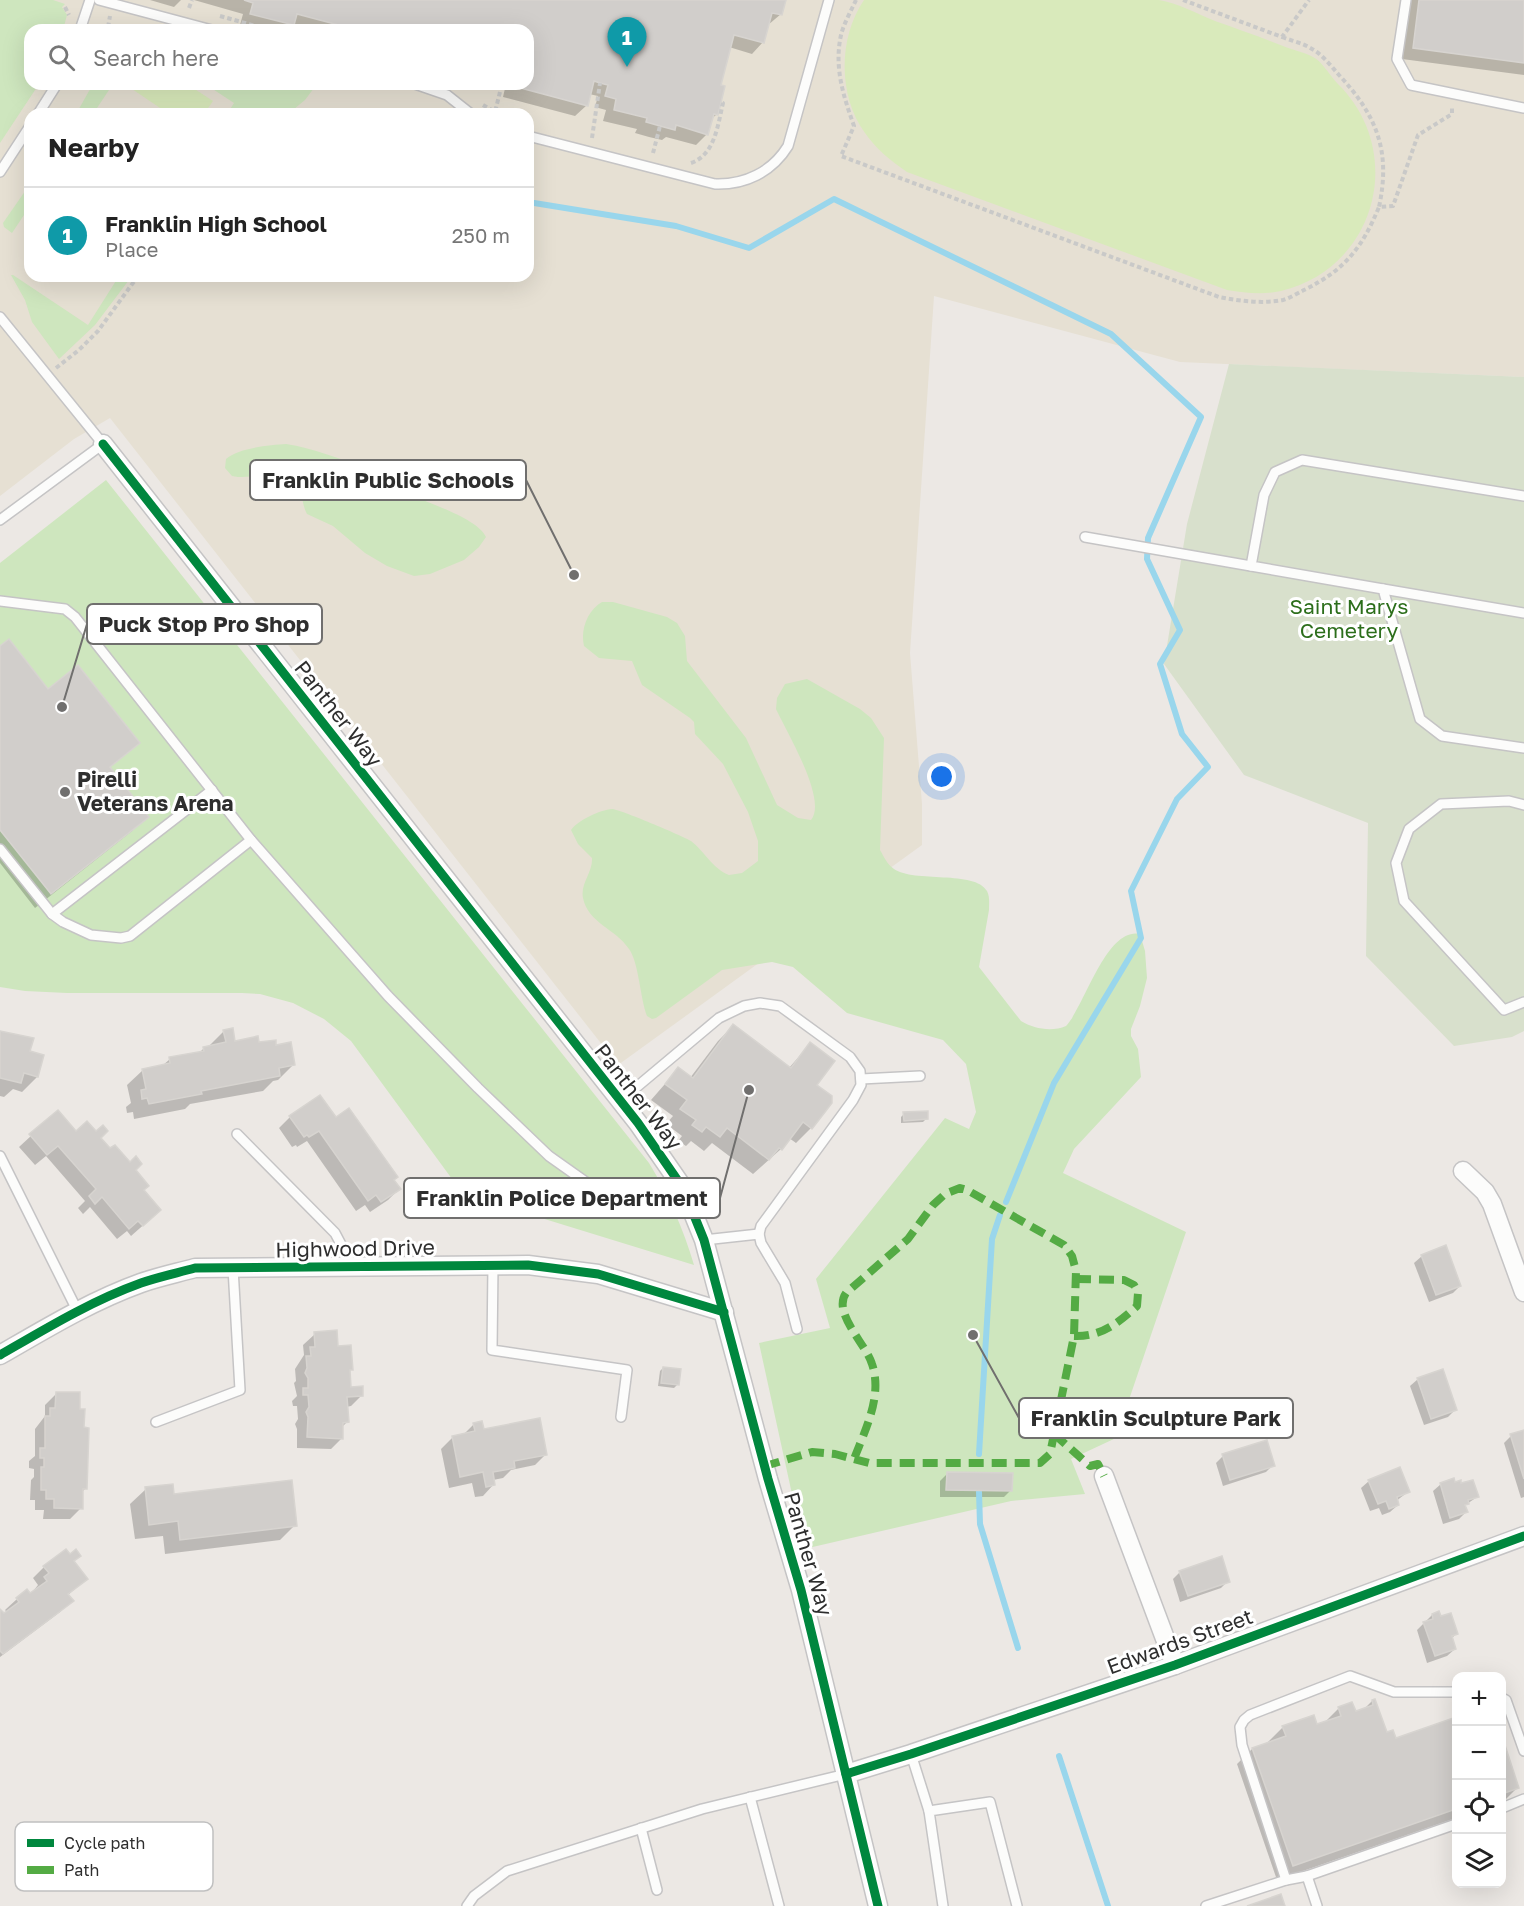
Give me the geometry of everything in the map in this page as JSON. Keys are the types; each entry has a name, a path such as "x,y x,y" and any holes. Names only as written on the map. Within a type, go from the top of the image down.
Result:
{"street":[{"name":"Panther Way","path":"103,444 620,1101 668,1164 688,1200 704,1240 768,1479 801,1590 878,1906"},
{"path":"1463,1171 1485,1192 1492,1204 1524,1292"},
{"name":"Highwood Drive","path":"0,1355 78,1312 142,1283 195,1268 528,1265 598,1275 724,1312"},
{"path":"1104,1476 1175,1665"},
{"name":"Edwards Street","path":"846,1774 1175,1665 1524,1536"}],"lane":[{"path":"82,24 90,0"},
{"path":"99,0 189,24"},
{"path":"534,138 703,182 737,183 754,177 778,161 788,146 829,0"},
{"path":"1406,0 1397,59 1411,85 1524,108"},
{"path":"42,108 53,90"},
{"path":"432,90 447,95 463,108"},
{"path":"0,172 24,135"},
{"path":"0,317 103,444 0,520"},
{"path":"1251,566 1264,495 1275,472 1302,460 1524,496"},
{"path":"1085,537 1524,613"},
{"path":"1383,589 1420,719 1442,736 1524,748"},
{"path":"0,602 65,609 75,617 251,840 388,996 478,1088 549,1156 597,1190 660,1206 688,1200"},
{"path":"52,914 212,790"},
{"path":"1524,806 1509,801 1441,804 1409,829 1396,863 1404,901 1504,1010 1524,1002"},
{"path":"0,849 52,914 91,935 121,938 130,936 251,840"},
{"path":"620,1101 719,1018 744,1006 760,1003 780,1006 850,1057 860,1071 861,1079 861,1085 853,1101 761,1226 759,1234 761,1243 784,1283 797,1329"},
{"path":"861,1079 920,1076"},
{"path":"237,1134 335,1233 353,1267"},
{"path":"0,1156 78,1312"},
{"path":"704,1240 759,1234"},
{"path":"494,1265 492,1350 627,1370 621,1417"},
{"path":"156,1422 240,1390 233,1268"},
{"path":"1286,1880 1242,1745 1240,1727 1244,1720 1260,1711 1350,1676 1394,1692 1452,1692"},
{"path":"1506,1700 1524,1751"},
{"path":"911,1754 929,1810 943,1906"},
{"path":"467,1906 474,1896 507,1871 702,1809 846,1774"},
{"path":"750,1797 779,1906"},
{"path":"1506,1806 1524,1799"},
{"path":"929,1810 990,1802 1017,1906"},
{"path":"1206,1906 1286,1880 1307,1876 1452,1825"},
{"path":"641,1828 657,1890"},
{"path":"1307,1876 1317,1906"}],"path":[{"path":"856,0 841,33 838,66 842,95 854,126 841,156 1219,297 1249,302 1285,300 1320,282 1350,259 1369,233 1384,185 1383,158 1375,124 1363,104 1321,56 1312,49 1183,0"},
{"path":"1282,37 1309,0"},
{"path":"213,15 247,24"},
{"path":"592,138 600,83"},
{"path":"496,108 500,90"},
{"path":"1379,207 1393,206 1418,135 1452,114 1454,94"},
{"path":"475,99 489,108"},
{"path":"590,99 598,100"},
{"path":"688,164 708,152 718,123 723,103 721,102"},
{"path":"653,154 660,126"},
{"path":"582,135 603,141"},
{"path":"643,152 661,157"},
{"path":"46,375 79,350 98,331 134,282"}],"shaded area":[{"path":"0,0 1524,0 1524,377 1180,362 934,296 910,653 922,804 922,845 618,1065 110,418 74,439 0,496"}],"green space":[{"path":"0,0 53,0 65,4 62,7 67,15 65,24 24,24 24,90 35,90 0,143"},
{"path":"864,0 1159,0 1310,55 1323,65 1359,111 1371,141 1375,173 1371,204 1359,233 1340,258 1314,278 1281,291 1240,292 1227,290 907,172 895,164 869,139 856,118 850,102 846,85 846,49 855,15"},
{"path":"90,90 109,90 97,108 79,108"},
{"path":"133,90 196,90 213,101 208,108 160,108"},
{"path":"214,90 312,90 295,108 231,108 234,103"},
{"path":"24,193 24,215 12,233 4,227 3,223"},
{"path":"11,275 88,325 115,282 127,282 95,325 59,359 32,322 25,300"},
{"name":"Saint Marys Cemetery","path":"1229,364 1524,377 1524,1031 1512,1037 1454,1046 1366,956 1368,823 1244,775 1164,664 1187,524"},
{"path":"286,444 316,451 366,468 393,487 471,522 486,537 479,547 464,560 430,574 414,576 387,566 365,553 333,526 307,514 300,491 289,480 272,476 232,476 225,468 226,459 238,452 263,446"},
{"path":"106,480 649,1163 675,1212 694,1265 463,1194 351,1041 324,1019 293,1003 260,994 242,993 67,993 0,987 0,563"},
{"path":"602,602 613,602 667,617 677,623 685,636 687,661 746,738 777,805 798,818 811,820 815,810 814,797 804,765 776,709 777,698 785,684 807,679 860,709 871,718 884,738 880,850 894,869 903,873 970,881 987,891 989,910 979,967 1021,1021 1043,1029 1066,1026 1107,955 1128,935 1140,934 1145,951 1147,978 1131,1029 1131,1036 1138,1049 1141,1077 1074,1149 1063,1173 1186,1232 1116,1438 1071,1459 1085,1494 1011,1501 804,1549 759,1343 830,1328 816,1279 945,1118 969,1129 976,1112 966,1064 943,1040 847,1013 793,967 772,962 722,970 656,1018 652,1019 647,1016 635,963 629,949 617,936 596,920 586,907 583,893 592,858 578,844 571,830 596,813 617,810 691,841 718,869 729,875 742,873 758,861 758,841 748,812 723,764 695,734 694,722 642,685 632,661 599,658 584,646 583,633 586,621 597,605"}],"building":[{"path":"244,0 786,0 782,15 772,13 764,43 734,35 721,85 725,86 718,115 714,114 708,135 676,125 675,130 646,122 647,118 614,110 616,99 605,96 608,85 594,81 588,106 528,90 534,90 534,24 334,24 297,14 294,24 290,24 250,14 253,3"},
{"path":"1419,0 1524,0 1524,63 1413,48"},
{"name":"Pirelli Veterans Arena","path":"9,639 48,689 78,665 140,743 110,767 149,817 51,894 0,830 0,646"},
{"path":"733,1024 791,1068 810,1042 835,1061 817,1085 832,1096 832,1103 812,1129 803,1122 782,1150 779,1148 769,1160 727,1128 720,1137 706,1127 702,1132 692,1125 696,1120 680,1109 687,1100 665,1084 678,1067 693,1078"},
{"path":"233,1028 235,1041 258,1036 259,1042 276,1040 276,1045 291,1042 295,1065 279,1068 280,1076 201,1091 202,1094 149,1104 147,1098 142,1099 141,1090 146,1089 142,1069 170,1063 169,1057 204,1051 203,1047 226,1042 223,1030"},
{"path":"0,1031 34,1038 30,1051 44,1055 38,1077 24,1073 21,1083 0,1078"},
{"path":"320,1095 336,1117 349,1108 398,1177 394,1180 401,1189 381,1202 376,1195 368,1201 319,1131 309,1137 307,1135 304,1137 289,1116"},
{"path":"58,1110 76,1131 87,1121 96,1131 103,1125 108,1131 101,1138 110,1148 115,1145 130,1162 136,1156 142,1164 136,1170 149,1186 144,1190 161,1210 143,1226 138,1221 129,1229 102,1197 95,1204 89,1196 96,1189 58,1146 47,1155 29,1134"},
{"path":"928,1111 928,1119 904,1121 903,1112"},
{"path":"1446,1245 1461,1286 1436,1295 1421,1255"},
{"path":"337,1330 338,1346 351,1345 353,1370 350,1370 351,1387 363,1386 363,1396 347,1397 349,1422 343,1423 343,1439 307,1437 308,1395 303,1395 303,1388 308,1388 308,1378 305,1373 306,1356 311,1356 310,1347 315,1347 314,1332"},
{"path":"663,1367 681,1369 679,1385 661,1383"},
{"path":"1443,1369 1457,1410 1431,1419 1417,1378"},
{"path":"56,1392 80,1392 80,1409 85,1409 84,1427 89,1428 87,1489 83,1489 83,1509 54,1508 54,1499 46,1499 46,1490 41,1490 41,1467 44,1467 44,1458 40,1458 40,1448 45,1448 45,1416 50,1416 50,1408 55,1408"},
{"path":"540,1418 547,1455 514,1461 515,1468 493,1472 495,1485 486,1487 483,1472 460,1477 452,1436 475,1431 473,1423 482,1421 484,1429"},
{"path":"1524,1430 1524,1479 1510,1434"},
{"path":"1267,1440 1275,1466 1230,1480 1222,1454"},
{"path":"1400,1467 1410,1492 1397,1497 1399,1505 1389,1509 1386,1501 1378,1504 1368,1480"},
{"path":"947,1472 1013,1473 1012,1491 946,1490"},
{"path":"1454,1478 1455,1482 1461,1480 1461,1483 1473,1480 1479,1497 1468,1500 1469,1504 1465,1505 1468,1512 1450,1518 1440,1483"},
{"path":"292,1480 297,1526 180,1540 178,1521 149,1525 145,1487 173,1484 174,1494"},
{"path":"66,1549 70,1554 76,1549 81,1556 74,1561 88,1579 68,1594 74,1601 3,1654 0,1651 0,1609 4,1613 19,1602 16,1598 27,1589 30,1593 47,1581 44,1577 49,1573 43,1566"},
{"path":"1222,1556 1230,1582 1188,1596 1179,1571"},
{"path":"1439,1611 1441,1616 1451,1613 1458,1634 1452,1636 1456,1649 1435,1656 1423,1622 1433,1619 1432,1614"},
{"path":"1375,1699 1387,1732 1393,1730 1396,1738 1452,1718 1452,1810 1293,1866 1252,1748 1286,1736 1282,1726 1314,1715 1317,1724 1341,1716 1338,1707 1352,1702 1356,1711 1373,1705 1372,1700"},
{"path":"1506,1748 1519,1788 1506,1793"},
{"path":"1281,1894 1285,1906 1247,1906"}],"waterway":[{"path":"534,203 676,226 749,248 834,199 1111,334 1201,417 1148,538 1147,559 1180,630 1160,664 1182,734 1208,767 1177,799 1131,891 1141,938 1054,1083 1006,1202"},
{"path":"979,1454 992,1239 1000,1215"},
{"path":"979,1492 980,1524 1018,1648"},
{"path":"1059,1756 1108,1906"}],"marked path":[{"path":"765,1466 812,1452 835,1454 869,1463 1040,1463 1050,1454 1074,1336 1076,1271 1072,1256 1064,1245 960,1188 945,1194 933,1205 908,1239 846,1293 843,1301 846,1319 869,1356 875,1376 871,1413 854,1459"},
{"path":"1074,1336 1093,1334 1116,1323 1137,1306 1138,1293 1134,1285 1124,1280 1076,1279"},
{"path":"1054,1434 1090,1466 1098,1464 1104,1476"}],"cycle path":[{"path":"103,444 638,1123 683,1188 704,1240 768,1479 801,1590 878,1906"},
{"path":"0,1355 104,1298 147,1281 195,1268 528,1265 598,1274 724,1312"},
{"path":"846,1774 1175,1665 1524,1536"}],"place":[{"name":"Franklin High School","path":"627,67"},
{"name":"Franklin Public Schools","path":"574,575"},
{"name":"Puck Stop Pro Shop","path":"62,707"},
{"name":"Pirelli Veterans Arena","path":"65,792"},
{"name":"Franklin Police Department","path":"749,1090"},
{"name":"Franklin Sculpture Park","path":"973,1335"}]}
